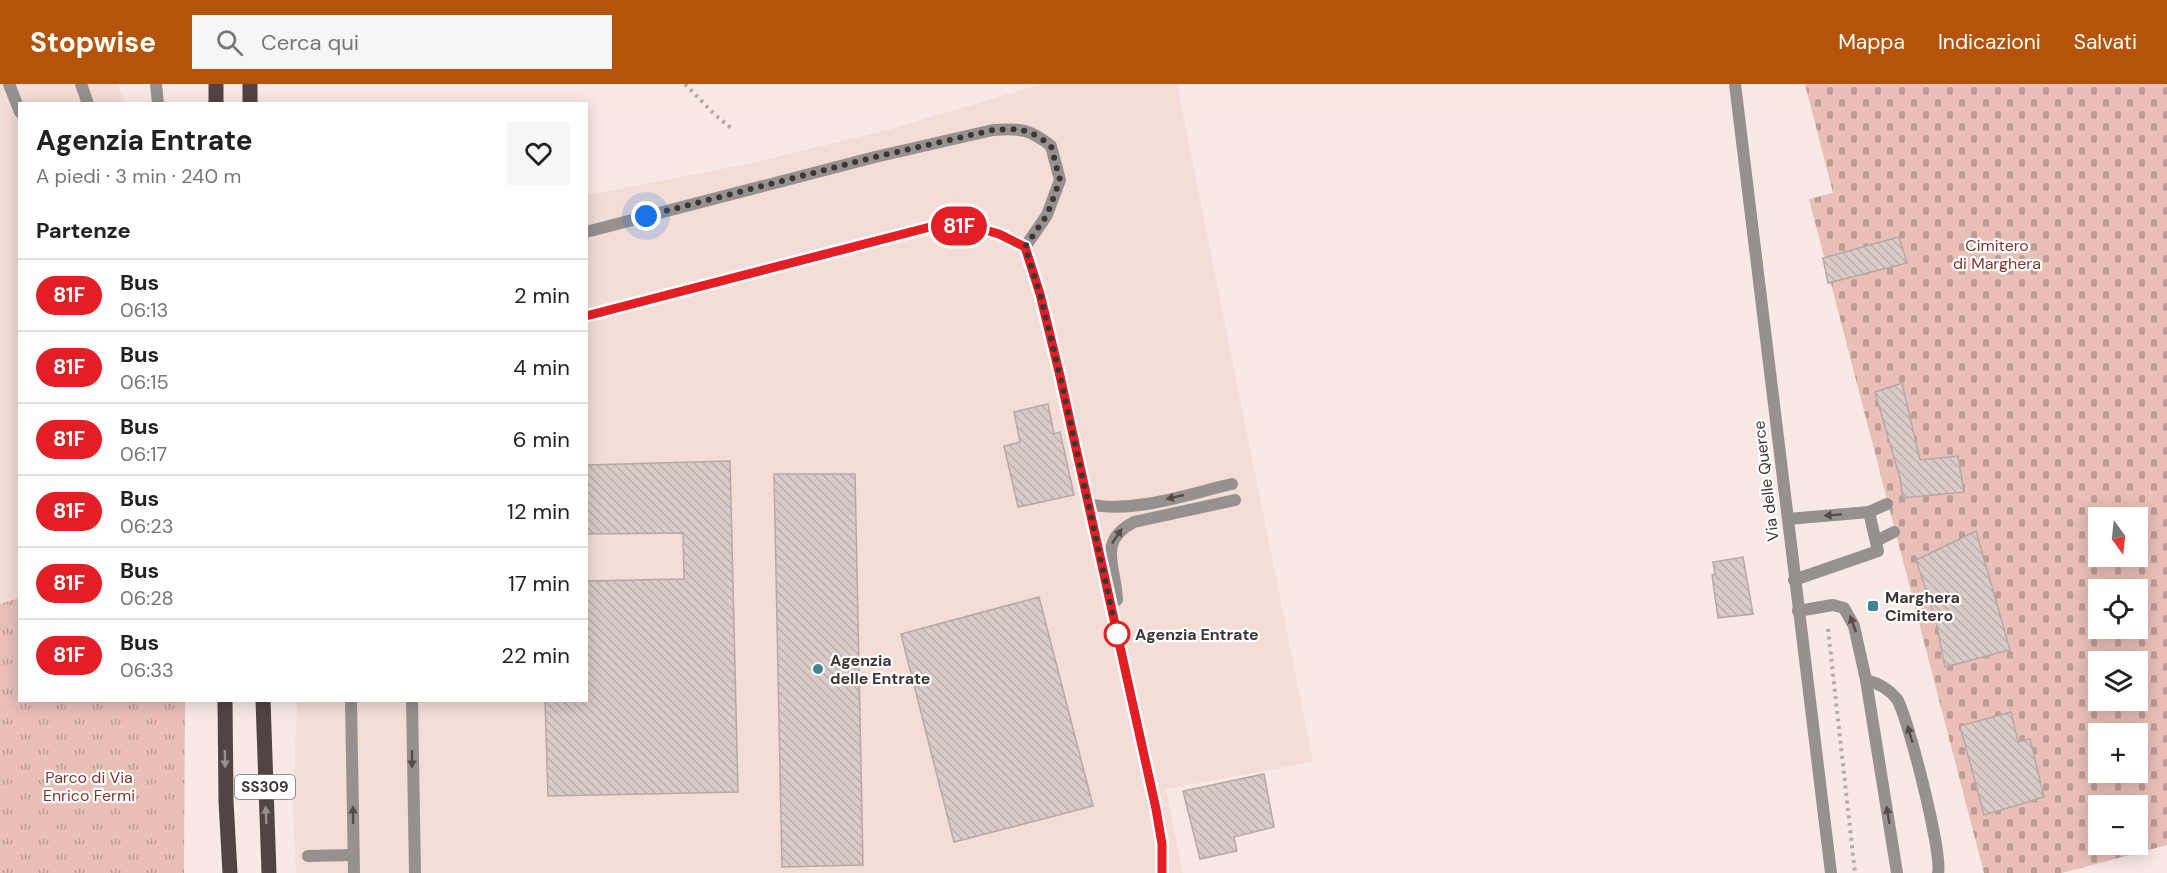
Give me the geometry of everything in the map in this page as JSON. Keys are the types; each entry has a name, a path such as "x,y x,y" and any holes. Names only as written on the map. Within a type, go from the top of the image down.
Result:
{"main road":[{"path":"216,84 216,102"},
{"path":"250,84 250,102"},
{"name":"SS309","path":"225,702 226,801 230,873"},
{"name":"SS309","path":"263,702 269,873"}],"street":[{"path":"9,84 18,107"},
{"path":"81,84 87,102"},
{"path":"156,84 158,102"},
{"path":"158,102 161,84"},
{"name":"Via delle Querce","path":"1735,84 1831,873"},
{"path":"588,231 875,157 993,130 1012,129 1029,130 1051,146 1060,180 1047,215 1025,247"},
{"path":"588,315 930,227 968,225 999,234 1025,247 1040,294 1058,366 1156,809 1162,844 1162,873"},
{"path":"1089,504 1101,507 1140,505 1232,484"},
{"path":"1117,634 1117,596 1110,547 1113,538 1123,528 1134,522 1235,500"},
{"path":"1788,519 1869,512 1887,504"},
{"path":"1794,580 1878,551 1869,512"},
{"path":"1875,541 1894,532"},
{"path":"1798,611 1833,605 1844,608 1854,626 1866,680 1897,873"},
{"path":"1866,680 1885,687 1902,709 1937,846 1940,865 1938,873"},
{"path":"351,702 354,873"},
{"path":"412,702 415,873"},
{"path":"308,856 353,855"}],"path":[{"path":"685,84 731,128"},
{"path":"1827,629 1855,873"}],"shaded area":[{"path":"0,84 118,84 125,102 18,102 18,599 0,604"},
{"path":"1042,84 1177,84 1313,762 1166,789 1183,873 296,873 293,810 297,702 588,702 588,195 753,163 891,129"}],"green space":[{"name":"Cimitero di Marghera","path":"1805,84 2167,84 2167,845 2148,850 2148,795 2088,795 2088,855 2130,855 2062,873 1984,873 1809,199 1833,193"},
{"name":"Parco di Via Enrico Fermi","path":"18,598 18,702 185,702 184,873 0,873 0,604"}],"building":[{"path":"1899,237 1907,263 1828,283 1823,258"},
{"path":"1902,383 1920,460 1958,456 1964,492 1903,498 1900,478 1875,392"},
{"path":"1048,404 1054,434 1060,432 1074,495 1018,507 1004,446 1020,442 1014,412"},
{"path":"730,461 738,792 548,796 545,702 588,702 588,581 684,579 683,533 588,534 588,465"},
{"name":"Agenzia delle Entrate","path":"774,474 855,474 863,865 782,867"},
{"path":"1976,531 2010,650 1945,667 1935,617 1916,560"},
{"path":"1743,557 1753,614 1718,618 1712,575 1715,574 1713,562"},
{"path":"1039,597 1093,806 954,842 901,634"},
{"path":"2011,712 2018,742 2030,739 2044,797 1984,815 1960,726"},
{"path":"1264,774 1274,827 1234,837 1237,851 1200,859 1183,791"}],"bus line":[{"name":"81F","path":"588,315 930,227 968,225 999,234 1025,247 1040,294 1060,376 1156,809 1162,844 1162,873"}],"place":[{"name":"Marghera Cimitero","path":"1873,606"},
{"name":"Agenzia Entrate","path":"1117,634"},
{"name":"Agenzia delle Entrate","path":"818,669"}],"route":[{"path":"646,216 875,157 993,130 1029,130 1051,146 1060,180 1047,215 1025,247 1040,294 1060,376 1117,634"}]}
